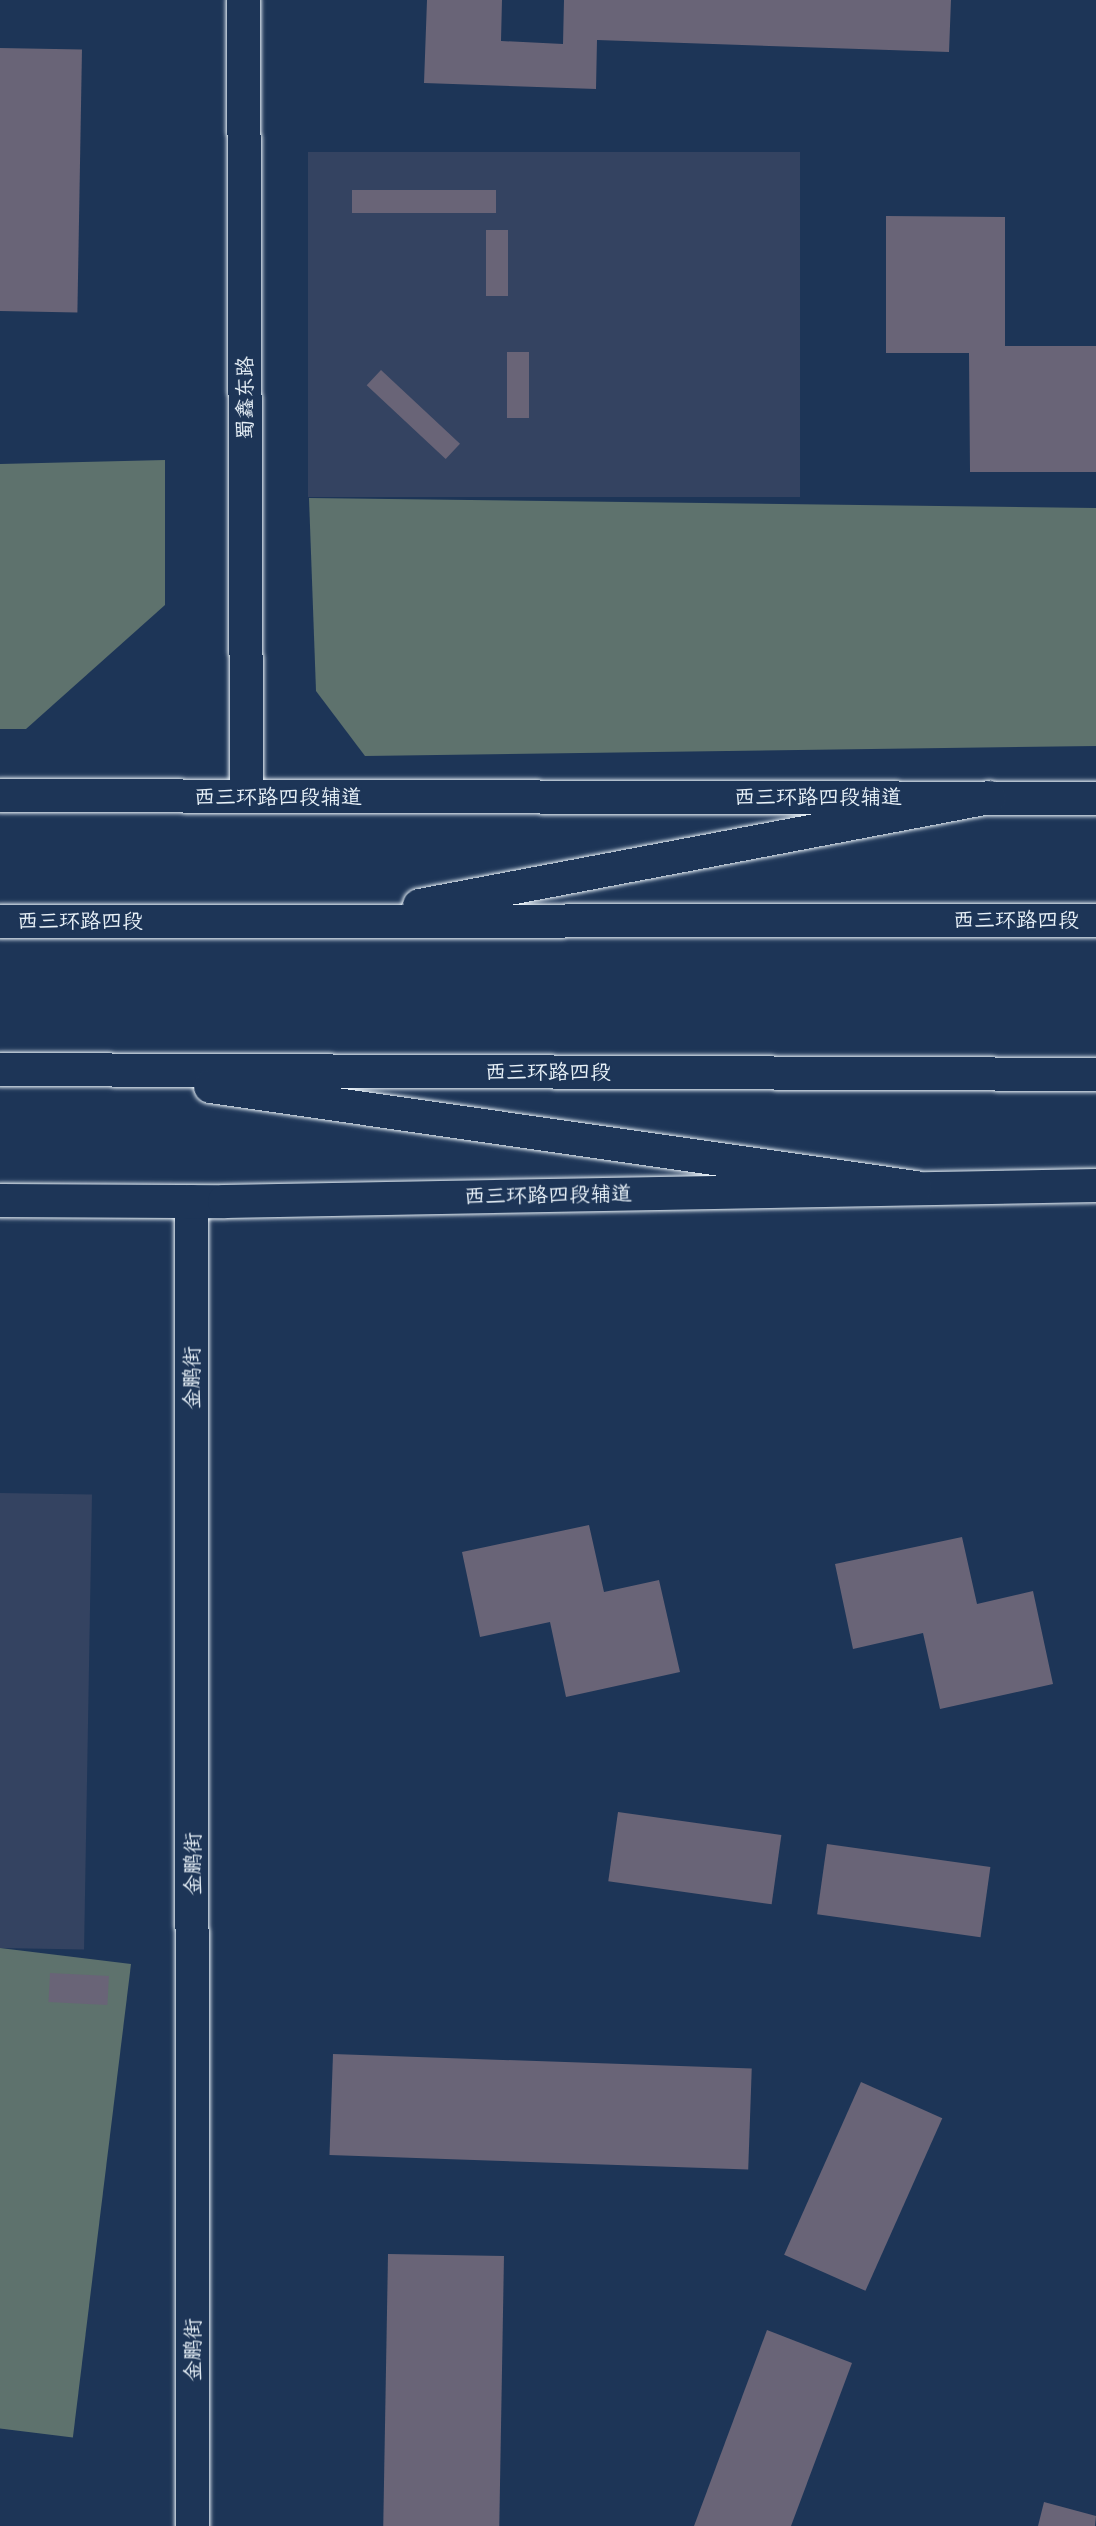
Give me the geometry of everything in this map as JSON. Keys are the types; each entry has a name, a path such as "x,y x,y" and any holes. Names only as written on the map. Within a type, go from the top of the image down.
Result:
{"main road":[{"name":"蜀鑫东路","path":"243,0 246,796"},
{"name":"西三环路四段辅道","path":"0,795 1096,798"},
{"path":"339,920 989,796"},
{"name":"西三环路四段","path":"0,921 1096,920"},
{"path":"86,1068 915,1187"},
{"name":"西三环路四段","path":"0,1069 1096,1074"},
{"name":"西三环路四段辅道","path":"0,1200 191,1201 1096,1185"},
{"name":"金鹏街","path":"191,1201 192,2526"}],"shaded area":[{"path":"308,152 800,152 800,497 308,497"},
{"path":"0,1493 92,1495 84,1950 0,1948"}],"green space":[{"path":"165,460 165,605 26,729 0,729 0,464"},
{"path":"309,498 1096,508 1096,746 365,756 316,691"},
{"path":"0,1948 131,1964 73,2438 0,2429"}],"building":[{"path":"427,0 502,0 501,41 563,44 564,0 951,0 949,52 597,40 596,89 424,83"},
{"path":"0,48 82,49 77,312 0,311"},
{"path":"352,190 496,190 496,213 352,213"},
{"path":"886,216 1005,217 1005,346 1096,346 1096,472 970,472 969,353 886,353"},
{"path":"486,230 508,230 508,296 486,296"},
{"path":"507,352 529,352 529,418 507,418"},
{"path":"381,370 460,444 446,459 367,385"},
{"path":"589,1525 604,1592 659,1580 680,1672 566,1697 550,1622 480,1637 462,1552"},
{"path":"962,1537 977,1604 1033,1591 1053,1684 940,1709 923,1633 853,1649 835,1564"},
{"path":"618,1812 781,1835 772,1904 608,1881"},
{"path":"827,1844 990,1867 981,1937 817,1914"},
{"path":"50,1973 109,1976 107,2005 48,2002"},
{"path":"333,2054 752,2069 748,2170 329,2155"},
{"path":"861,2082 942,2118 865,2291 784,2255"},
{"path":"388,2254 504,2256 499,2526 383,2526"},
{"path":"767,2330 852,2363 791,2526 694,2526"},
{"path":"1044,2502 1096,2516 1095,2526 1038,2526"}]}
